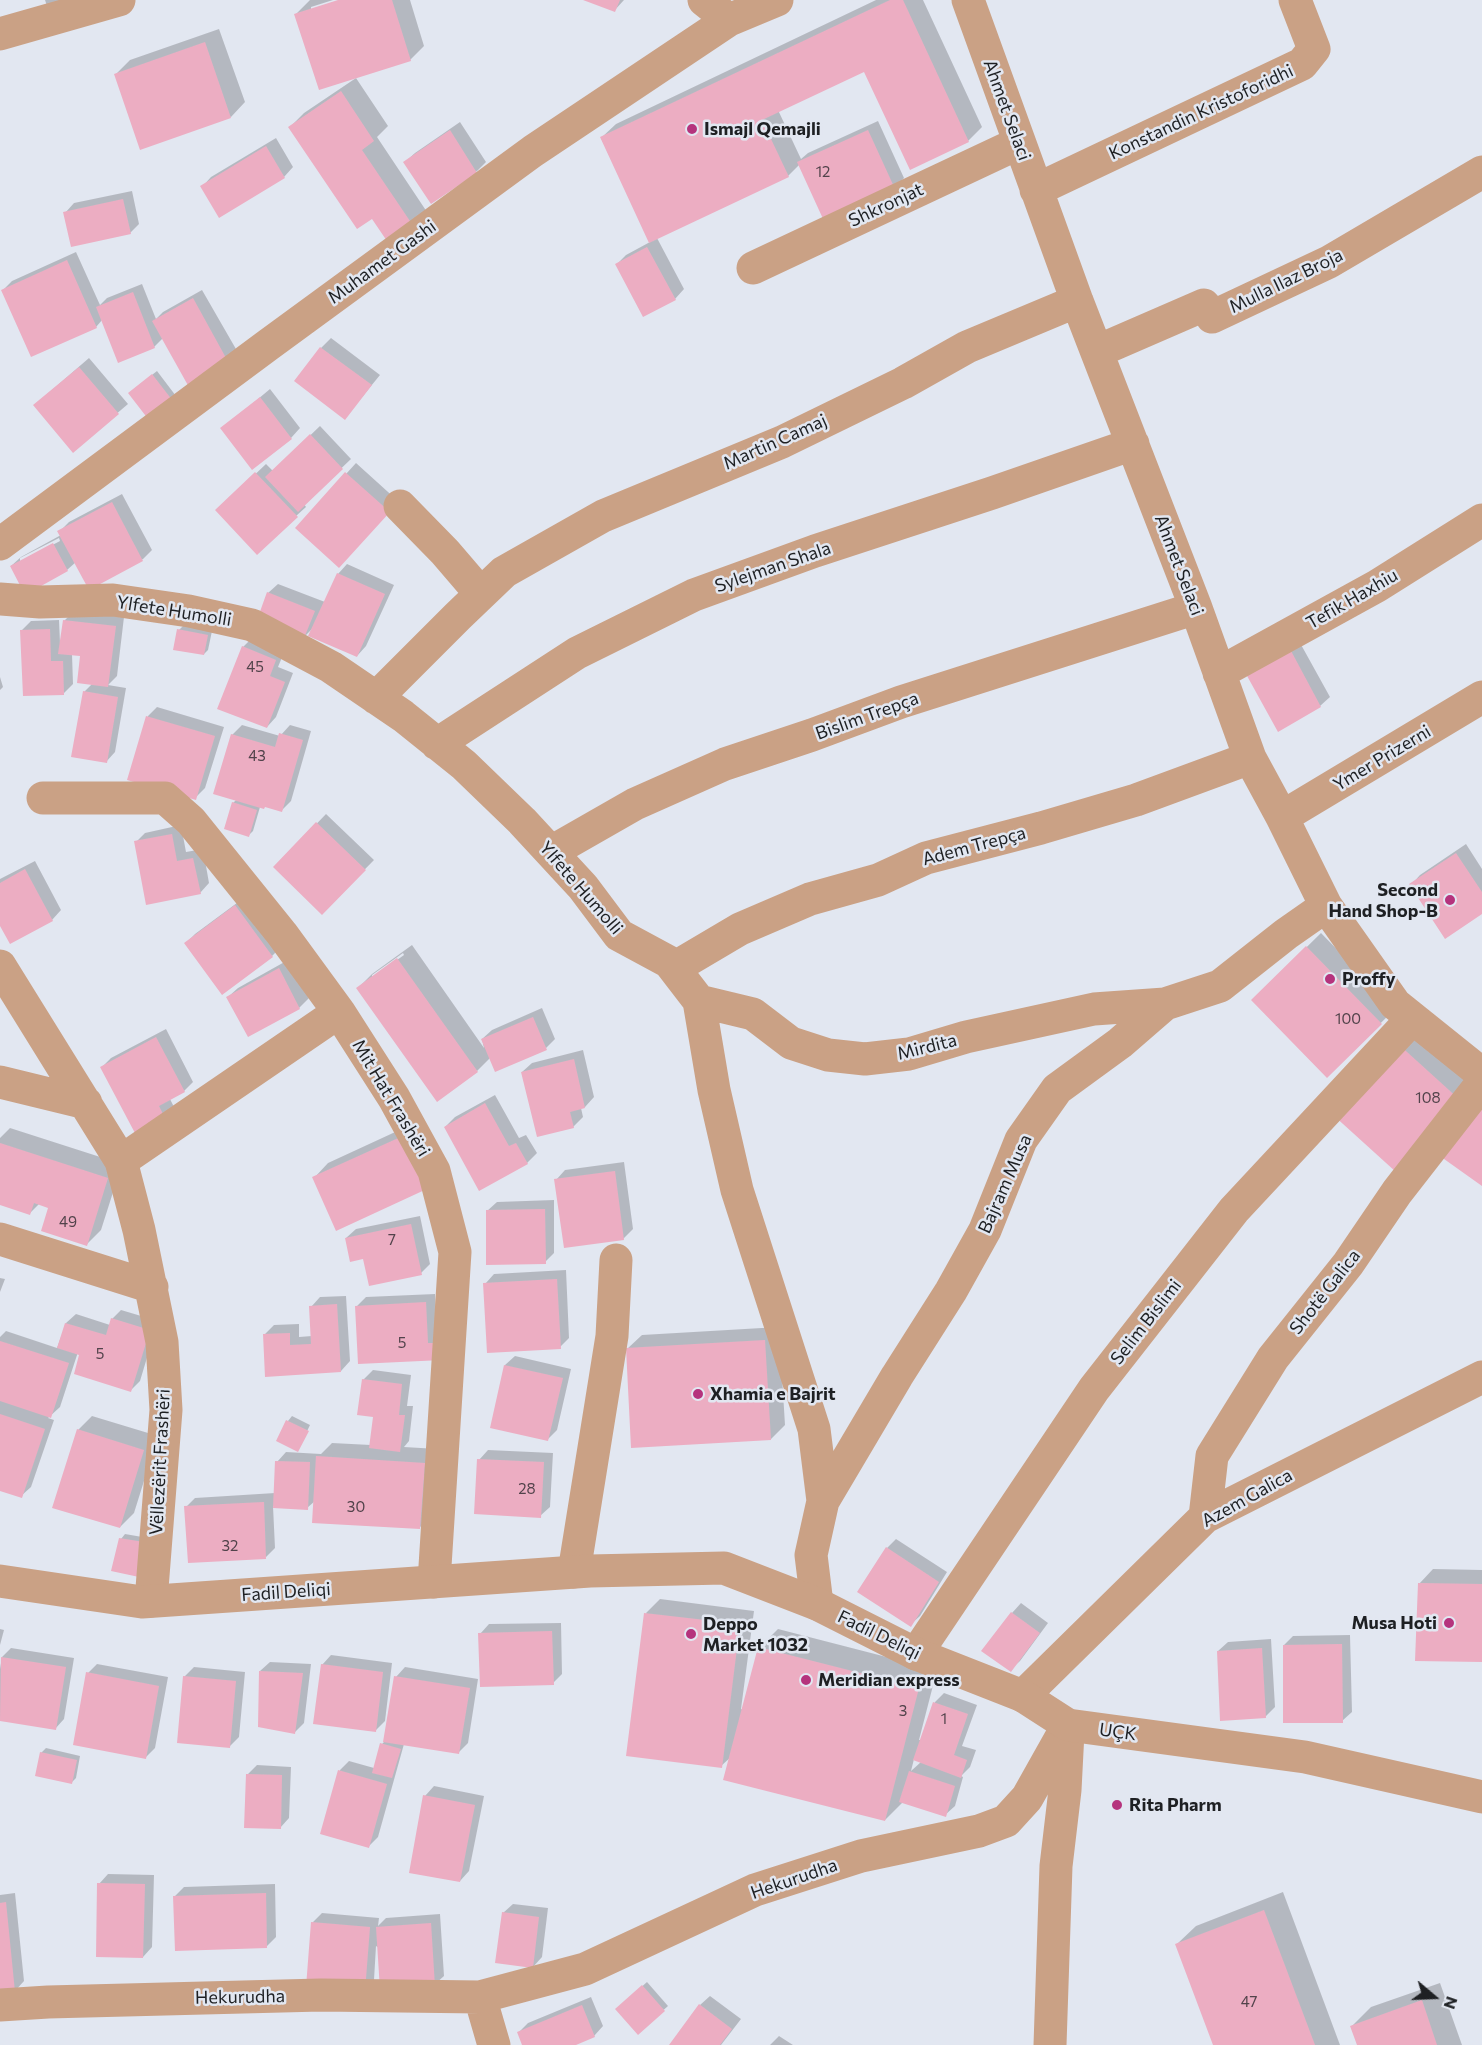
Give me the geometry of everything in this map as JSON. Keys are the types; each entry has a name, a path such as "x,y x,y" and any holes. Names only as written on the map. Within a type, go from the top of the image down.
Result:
{"street":[{"path":"0,34 119,0"},
{"path":"704,0 729,20"},
{"name":"Muhamet Gashi","path":"0,544 533,151 729,20 777,0"},
{"name":"Ahmet Selaci","path":"968,0 1077,302 1098,351 1196,608 1250,758 1326,906 1395,1004 1482,1074"},
{"name":"Konstandin Kristoforidhi","path":"1036,190 1302,64 1314,49 1295,0"},
{"name":"Shkronjat","path":"753,267 1019,143"},
{"name":"Mulla Ilaz Broja","path":"1098,351 1204,305 1212,317 1329,262 1479,183"},
{"name":"Martin Camaj","path":"376,698 504,572 603,516 782,442 903,383 967,347 1077,302"},
{"name":"Sylejman Shala","path":"437,744 578,653 694,595 815,551 1133,444"},
{"path":"400,506 445,552 481,594"},
{"name":"Tefik Haxhiu","path":"1219,673 1377,586 1482,520"},
{"name":"Ylfete Humolli","path":"0,599 40,602 113,600 189,611 252,625 331,667 464,765 551,852 583,887 619,934 669,962 674,968 699,1001 714,1090 737,1190 814,1429 824,1502 811,1555 817,1604"},
{"name":"Bislim Trepça","path":"551,852 635,804 725,764 901,702 1196,608"},
{"name":"Ymer Prizerni","path":"1282,817 1482,697"},
{"name":"Adem Trepça","path":"674,968 740,929 810,899 878,880 926,858 1136,800 1250,758"},
{"name":"Mit Hat Frashëri","path":"43,798 165,798 191,821 282,934 339,1012 394,1098 434,1171 455,1252 434,1582"},
{"name":"Bajram Musa","path":"824,1502 897,1376 951,1292 985,1230 1021,1140 1057,1089 1120,1043 1165,1004 1220,986 1326,906"},
{"name":"Vëllezërit Frashëri","path":"0,966 121,1161 152,1287 162,1342 166,1410 151,1602"},
{"name":"Mirdita","path":"699,1001 753,1014 791,1043 828,1055 865,1059 909,1054 966,1037 1094,1009 1165,1004"},
{"path":"121,1161 339,1012"},
{"name":"Selim Bislimi","path":"916,1654 1094,1389 1226,1220 1412,1019"},
{"path":"0,1082 86,1103"},
{"name":"Shotë Galica","path":"1205,1517 1212,1456 1273,1358 1348,1264 1397,1192 1482,1083"},
{"path":"0,1239 152,1287"},
{"path":"574,1572 612,1336 616,1260"},
{"name":"Azem Galica","path":"1023,1696 1205,1517 1482,1377"},
{"name":"Fadil Deliqi","path":"0,1581 151,1602 574,1572 724,1568 817,1604 916,1654 1023,1696 1068,1725"},
{"path":"1050,2045 1056,1866 1065,1790 1068,1725"},
{"name":"UÇK","path":"1068,1725 1305,1757 1482,1797"},
{"name":"Hekurudha","path":"0,2005 309,1996 480,1997 585,1969 755,1890 861,1856 979,1831 1006,1821 1027,1797 1068,1725"},
{"path":"480,1997 494,2045"}],"building":[{"path":"338,0 392,0 411,61 319,90 294,14"},
{"path":"583,0 620,0 615,12"},
{"name":"Ismajl Qemajli","path":"890,0 903,0 969,142 910,170 864,72 762,120 789,177 649,243 600,137"},
{"path":"205,42 231,118 140,150 114,74"},
{"path":"341,91 374,141 362,150 414,227 389,244 372,219 357,229 288,127"},
{"path":"450,130 477,173 431,204 403,162"},
{"path":"868,130 895,189 824,221 797,162"},
{"path":"266,146 285,178 219,218 200,186"},
{"path":"123,199 131,234 71,247 63,212"},
{"path":"647,247 676,300 643,317 615,264"},
{"path":"67,260 97,328 31,357 1,290"},
{"path":"133,292 155,348 118,363 96,307"},
{"path":"193,298 231,367 190,389 152,321"},
{"path":"320,347 372,385 345,420 294,381"},
{"path":"79,367 119,414 73,453 33,405"},
{"path":"152,374 176,405 152,424 128,393"},
{"path":"260,397 292,439 252,470 220,428"},
{"path":"310,434 343,469 298,512 265,477"},
{"path":"255,472 298,517 257,555 215,510"},
{"path":"345,472 390,512 339,568 295,528"},
{"path":"112,502 143,561 89,590 57,531"},
{"path":"53,543 68,571 25,595 10,566"},
{"path":"337,573 385,594 357,657 308,636"},
{"path":"267,592 315,611 304,638 257,620"},
{"path":"63,620 116,626 108,687 77,683 80,656 58,654"},
{"path":"50,629 51,661 63,661 64,695 23,696 20,630"},
{"path":"177,629 208,635 204,655 173,650"},
{"path":"242,646 276,660 270,676 285,682 267,728 217,709"},
{"path":"1290,649 1321,707 1278,732 1246,674"},
{"path":"83,691 118,697 107,763 71,757"},
{"path":"146,716 215,736 196,800 127,780"},
{"path":"279,733 303,740 282,812 213,794 231,734 275,747"},
{"path":"232,802 257,810 249,837 224,829"},
{"path":"316,822 366,870 322,915 273,867"},
{"path":"172,834 177,861 193,858 201,894 146,905 134,841"},
{"path":"1456,853 1482,892 1482,914 1445,939 1409,884"},
{"path":"25,869 53,921 10,944 0,926 0,883"},
{"path":"235,905 273,957 222,995 184,943"},
{"path":"1306,946 1382,1024 1327,1078 1251,1000"},
{"path":"397,958 478,1072 437,1102 356,988"},
{"path":"279,968 300,1009 248,1037 226,997"},
{"path":"533,1017 547,1050 495,1072 481,1039"},
{"path":"156,1037 185,1092 159,1106 166,1120 136,1135 100,1067"},
{"path":"1396,1042 1460,1100 1396,1172 1332,1114"},
{"path":"574,1059 585,1108 570,1112 574,1128 537,1137 521,1072"},
{"path":"485,1103 509,1146 516,1143 528,1164 479,1191 444,1127"},
{"path":"1473,1104 1482,1110 1482,1186 1437,1154"},
{"path":"405,1135 429,1188 336,1231 312,1177"},
{"path":"0,1143 108,1178 87,1246 41,1231 48,1208 34,1203 30,1215 0,1205"},
{"path":"615,1171 624,1240 564,1248 554,1179"},
{"path":"545,1209 546,1264 486,1265 486,1210"},
{"path":"411,1224 422,1275 369,1286 363,1259 350,1262 345,1238"},
{"path":"557,1279 561,1349 487,1353 483,1283"},
{"path":"426,1302 428,1343 441,1343 442,1360 358,1364 355,1306"},
{"path":"337,1304 341,1372 265,1377 263,1334 290,1333 290,1345 311,1344 309,1306"},
{"path":"111,1318 150,1330 131,1392 74,1374 79,1355 57,1348 65,1323 106,1335"},
{"name":"Xhamia e Bajrit","path":"765,1340 771,1440 631,1448 626,1348"},
{"path":"0,1341 69,1363 51,1418 0,1401"},
{"path":"504,1365 563,1378 548,1441 490,1428"},
{"path":"362,1379 402,1384 399,1415 405,1415 400,1452 369,1448 373,1417 357,1415"},
{"path":"0,1414 45,1429 22,1498 0,1491"},
{"path":"286,1420 309,1431 298,1452 276,1441"},
{"path":"77,1429 144,1450 120,1528 52,1508"},
{"path":"316,1456 425,1463 420,1529 312,1523"},
{"path":"477,1459 544,1462 541,1518 474,1514"},
{"path":"275,1461 310,1462 308,1510 273,1508"},
{"path":"264,1502 266,1559 188,1563 184,1506"},
{"path":"119,1538 144,1542 139,1577 111,1571"},
{"path":"886,1547 939,1582 911,1627 857,1592"},
{"name":"Musa Hoti","path":"1418,1583 1482,1584 1482,1662 1415,1661"},
{"path":"1011,1612 1040,1633 1011,1672 981,1651"},
{"path":"644,1613 740,1624 722,1768 626,1756"},
{"path":"552,1631 554,1685 480,1687 478,1633"},
{"path":"1342,1644 1343,1723 1283,1723 1283,1645"},
{"path":"758,1647 919,1688 885,1821 723,1780"},
{"path":"1262,1648 1266,1718 1220,1721 1217,1651"},
{"path":"1,1657 66,1667 56,1730 0,1721"},
{"path":"321,1664 383,1672 376,1732 313,1724"},
{"path":"259,1671 303,1673 295,1734 258,1727"},
{"path":"86,1672 159,1686 146,1759 73,1745"},
{"path":"183,1676 236,1681 230,1748 177,1743"},
{"path":"394,1676 470,1688 459,1754 383,1742"},
{"path":"933,1702 968,1714 954,1755 967,1760 961,1778 913,1760"},
{"path":"380,1743 401,1749 392,1778 372,1773"},
{"path":"40,1752 77,1760 72,1784 35,1776"},
{"path":"338,1770 387,1784 369,1848 320,1834"},
{"path":"909,1771 955,1786 946,1817 899,1802"},
{"path":"246,1774 282,1775 281,1829 244,1828"},
{"path":"423,1795 475,1805 460,1882 409,1873"},
{"path":"97,1883 145,1884 143,1958 96,1957"},
{"path":"266,1893 267,1948 175,1951 173,1896"},
{"path":"6,1902 15,1992 0,1994 0,1903"},
{"path":"1264,1910 1315,2045 1213,2045 1175,1944"},
{"path":"502,1912 539,1917 533,1968 495,1963"},
{"path":"311,1922 370,1927 365,1991 306,1987"},
{"path":"431,1923 435,1987 380,1990 376,1927"},
{"path":"642,1985 665,2011 638,2035 615,2009"},
{"path":"1422,2000 1437,2045 1357,2045 1350,2026"},
{"path":"699,2004 732,2029 720,2045 669,2045"},
{"path":"582,2005 595,2037 576,2045 522,2045 517,2032"}],"place":[{"name":"Ismajl Qemajli","path":"692,129"},
{"name":"Second Hand Shop-B","path":"1450,900"},
{"name":"Proffy","path":"1330,979"},
{"name":"Xhamia e Bajrit","path":"698,1394"},
{"name":"Musa Hoti","path":"1449,1623"},
{"name":"Deppo Market 1032","path":"691,1634"},
{"name":"Meridian express","path":"806,1680"},
{"name":"Rita Pharm","path":"1117,1805"}]}
